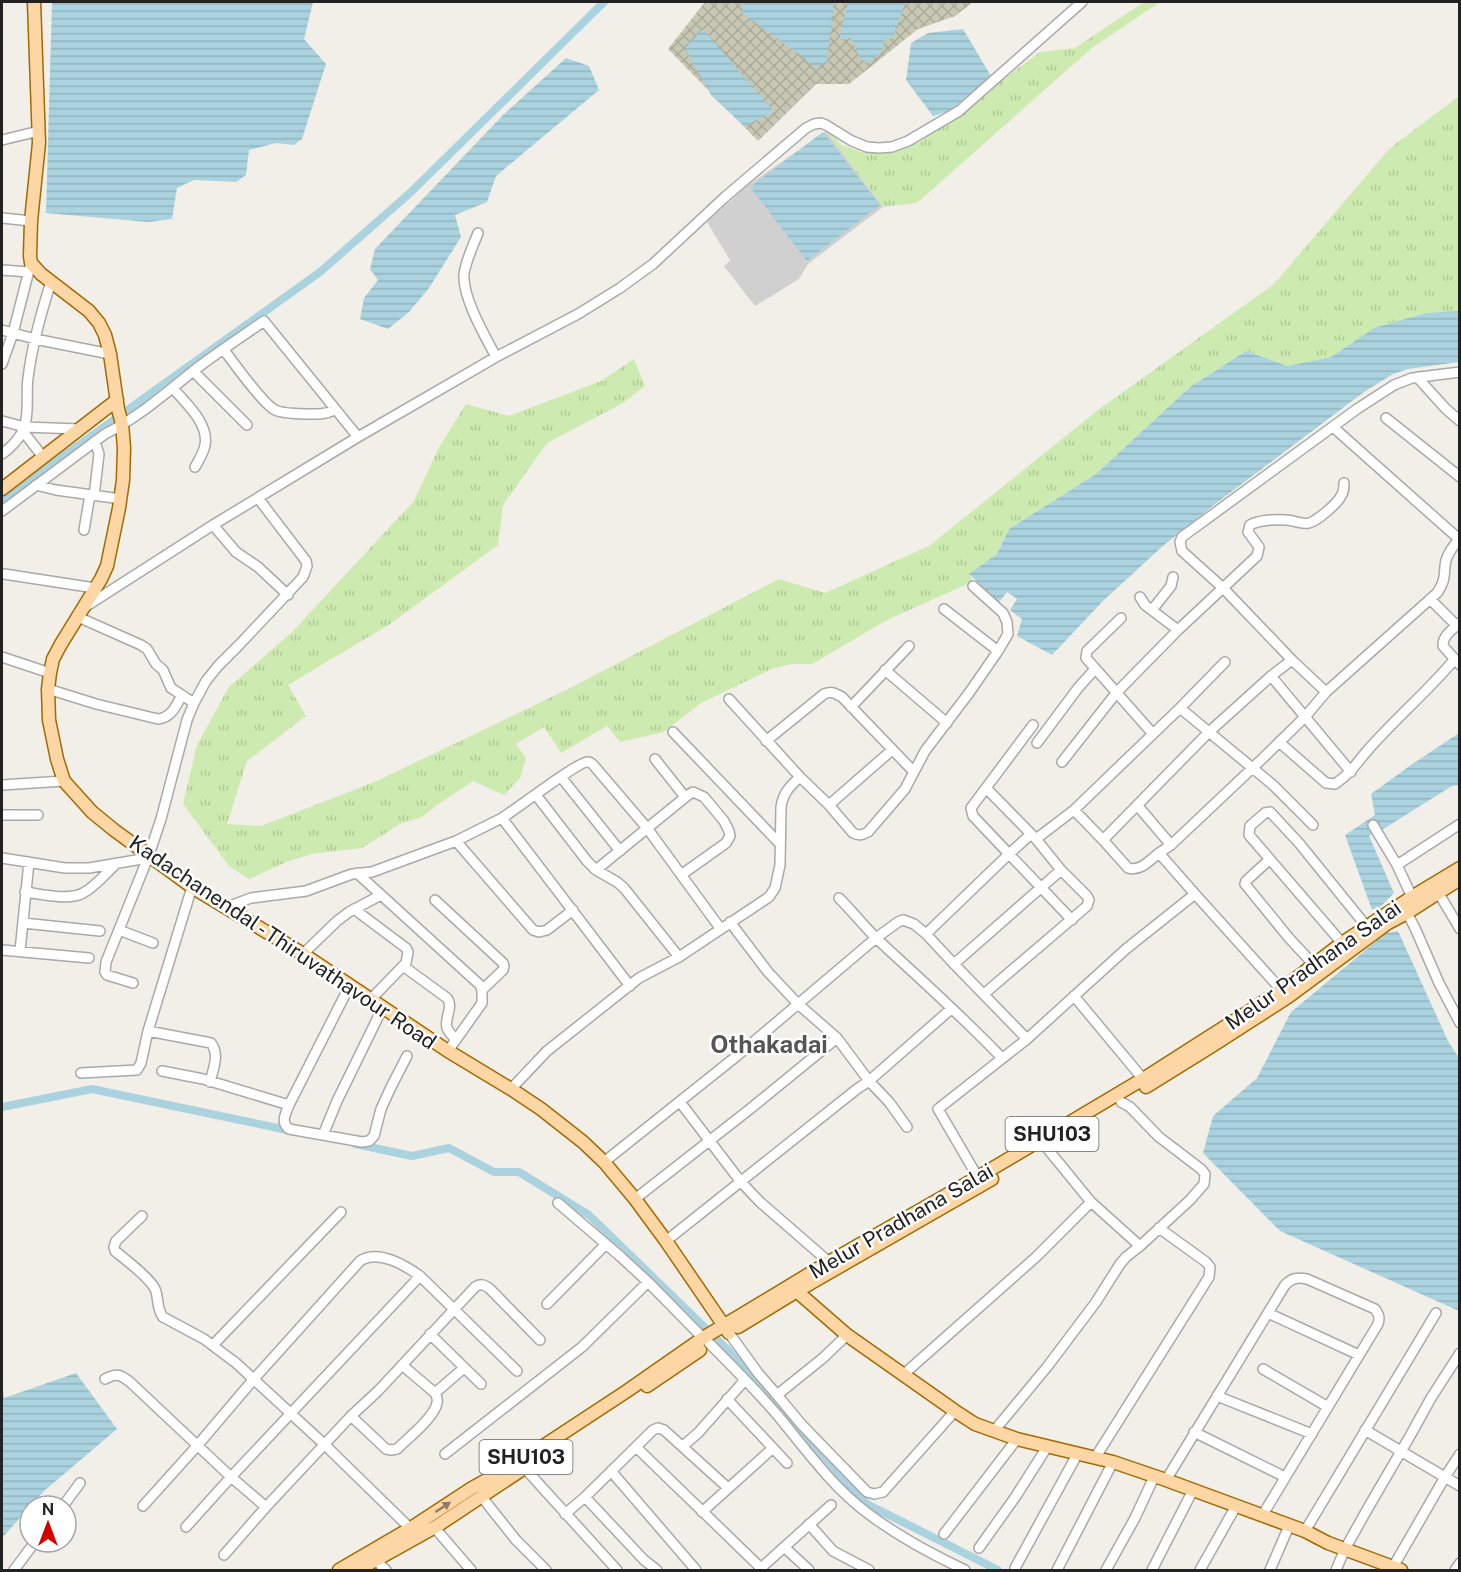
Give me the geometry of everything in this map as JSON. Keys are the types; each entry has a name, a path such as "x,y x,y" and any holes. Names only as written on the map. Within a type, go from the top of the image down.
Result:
{"main road":[{"path":"30,267 31,221 39,143 34,2"},
{"name":"Kadachanendal - Thiruvathavour Road","path":"30,267 89,311 99,323 110,354 124,448 121,499 107,566 53,659 50,673 49,720 64,780 92,812 148,857 192,887 303,954 448,1051 511,1089 565,1127 604,1162 666,1241 715,1335"},
{"path":"2,489 78,429 117,404"},
{"name":"Melur Pradhana Salai","path":"793,1288 829,1262 1046,1147 1212,1046 1383,922 1412,897 1460,868"},
{"name":"Melur Pradhana Salai","path":"414,1532 434,1527 481,1496 521,1465 671,1370 715,1335 980,1181 1248,1012 1285,993 1314,965 1367,927 1407,913 1460,879"},
{"path":"793,1288 847,1335 975,1424 1017,1439 1113,1462 1160,1478 1305,1531 1345,1550 1397,1569"},
{"name":"Melur Pradhana Salai","path":"339,1570 372,1557 414,1532 472,1488 521,1465"},
{"name":"Melur Pradhana Salai","path":"358,1570 372,1557"}],"street":[{"path":"194,703 171,688 163,670 156,664 147,649 80,612 213,525 358,437 495,357 578,314 620,288 653,264 724,197 806,128 814,124 826,125 852,141 867,147 892,147 908,141 959,111 1082,2"},
{"path":"2,140 39,131"},
{"path":"2,219 31,221"},
{"path":"478,233 464,274 465,285 475,317 495,357"},
{"path":"2,270 30,267 14,333 2,364"},
{"path":"2,454 24,429 27,383 35,339 51,282"},
{"path":"2,511 95,441 122,425 264,321 358,437"},
{"path":"2,330 110,354"},
{"path":"224,350 276,411 319,415 335,410"},
{"path":"193,371 247,424"},
{"path":"1326,692 1223,588 1182,551 1180,542 1182,537 1357,409 1394,385 1417,377 1460,372"},
{"path":"1417,377 1460,421"},
{"path":"173,388 204,429 205,447 195,467"},
{"path":"1386,418 1460,477"},
{"path":"2,421 24,429 78,429"},
{"path":"1074,810 1128,868 1132,870 1141,867 1171,845 1305,717 1326,692 1437,593 1443,585 1449,552 1459,539 1333,427"},
{"path":"24,429 43,457"},
{"path":"84,530 99,454 95,441"},
{"path":"1062,762 1117,692 1178,630 1257,556 1259,548 1248,532 1250,525 1288,519 1302,523 1315,521 1337,502 1342,495 1344,483"},
{"path":"36,485 121,499"},
{"path":"133,983 107,975 106,962 161,819 187,720 194,703 206,681 218,666 288,595 303,577 307,566 306,561 258,498"},
{"path":"213,525 236,552 258,567 288,595"},
{"path":"4,574 96,588"},
{"path":"1152,610 1171,586 1173,577"},
{"path":"729,699 853,833 863,835 905,789 925,751 1008,634 1007,622 1003,613 973,586"},
{"path":"1140,597 1142,602 1178,630"},
{"path":"1279,742 1326,783 1335,784 1351,772 1367,751 1457,662 1443,646 1443,642 1444,638 1458,625 1430,599"},
{"path":"944,609 998,651"},
{"path":"1121,618 1087,651 1086,658 1153,734"},
{"path":"851,707 909,646"},
{"path":"2,670 3,658 50,673"},
{"path":"1103,840 1209,732 1271,676 1293,660"},
{"path":"926,934 1009,854 1074,810 1225,662"},
{"path":"1036,742 1095,669"},
{"path":"885,670 946,723"},
{"path":"1271,676 1351,772"},
{"path":"48,689 96,704 158,719 171,713 182,695"},
{"path":"766,741 824,694 835,693 842,697 914,772"},
{"path":"1180,708 1273,785 1313,825"},
{"path":"1033,724 972,805 970,812 1072,920"},
{"path":"673,732 780,844"},
{"path":"829,805 892,750"},
{"path":"655,759 685,797"},
{"path":"227,908 251,898 306,891 357,873 372,873 456,841 502,818 583,763 592,763 647,828 720,928"},
{"path":"561,777 620,851"},
{"path":"511,1089 547,1051 639,978 680,957 769,897 775,888 780,866 783,798 790,786 800,777"},
{"path":"2,784 64,780"},
{"path":"984,994 1072,920 1087,906 1089,900 1033,836 986,788"},
{"path":"597,870 693,792 704,797 724,821 730,836 726,843 681,875"},
{"path":"536,795 587,861 624,888 680,957"},
{"path":"1137,805 1171,845"},
{"path":"1342,943 1249,835 1250,826 1265,813 1270,812 1299,843 1367,927"},
{"path":"2,815 38,815"},
{"path":"502,818 630,986"},
{"path":"1373,825 1397,865 1412,897"},
{"path":"1397,865 1460,825"},
{"path":"456,841 533,930 539,932 547,930 573,910"},
{"path":"1159,853 1285,993"},
{"path":"2,858 89,868 115,865 148,857"},
{"path":"1269,860 1245,884 1314,965"},
{"path":"20,951 29,862"},
{"path":"26,892 76,896 84,893 115,865"},
{"path":"954,964 1061,870"},
{"path":"357,873 480,985 482,1003 448,1051"},
{"path":"81,1073 137,1070 141,1064 148,1031 192,887"},
{"path":"1438,892 1460,929"},
{"path":"980,1181 938,1109 1027,1039 1126,949 1196,894"},
{"path":"303,954 337,921 381,895"},
{"path":"839,898 876,938 966,1021 1002,1058"},
{"path":"435,900 503,963 503,970 482,990"},
{"path":"354,909 406,948 408,952 408,958 403,966 371,999"},
{"path":"1407,913 1460,1023"},
{"path":"604,1162 738,1055 876,938 903,920 914,924 926,934 1027,1039"},
{"path":"730,922 768,972 798,1004 837,1038 907,1127"},
{"path":"23,923 100,931"},
{"path":"119,930 153,943"},
{"path":"2,950 89,958"},
{"path":"403,966 450,1002 447,1028 456,1040"},
{"path":"350,985 289,1105 284,1120 286,1127 362,1142 369,1141 374,1136 381,1109 407,1056"},
{"path":"1074,996 1143,1079"},
{"path":"323,1135 383,1007"},
{"path":"666,1241 869,1081 951,1009"},
{"path":"148,1031 211,1043 215,1047 216,1059 210,1082"},
{"path":"635,1199 837,1038"},
{"path":"162,1071 289,1105"},
{"path":"680,1102 741,1182 760,1202 829,1262"},
{"path":"994,1431 1047,1367 1096,1302 1120,1264 1190,1200 1204,1184 1205,1174 1159,1137 1130,1107 1121,1102"},
{"path":"1046,1147 1091,1202 1140,1246"},
{"path":"904,1374 1036,1257 1091,1202"},
{"path":"558,1203 648,1282 715,1335 758,1373 802,1425 867,1492 874,1494 888,1488 955,1411"},
{"path":"213,1345 341,1212"},
{"path":"142,1216 116,1241 114,1247 155,1289 159,1313 213,1345 236,1363 325,1445 414,1532"},
{"path":"1095,1458 1209,1277 1210,1267 1206,1262 1160,1228"},
{"path":"547,1304 606,1244"},
{"path":"143,1506 253,1380 366,1257 374,1256 400,1263 420,1276 517,1371"},
{"path":"186,1527 420,1276"},
{"path":"1106,1570 1160,1478 1194,1432 1285,1285 1295,1278 1307,1280 1375,1309 1379,1314 1378,1324 1262,1516"},
{"path":"445,1454 582,1347 648,1282"},
{"path":"224,1555 351,1416 378,1391 475,1287 484,1285 490,1289 540,1340"},
{"path":"1268,1313 1359,1355"},
{"path":"1305,1531 1436,1313"},
{"path":"430,1334 481,1384"},
{"path":"715,1335 745,1380 843,1492 865,1512 899,1534 965,1570"},
{"path":"777,1395 847,1335"},
{"path":"1336,1570 1431,1398 1460,1353"},
{"path":"351,1416 386,1449 394,1450 427,1419 437,1401 435,1393 402,1365"},
{"path":"435,1393 464,1368"},
{"path":"1263,1369 1328,1407"},
{"path":"105,1379 113,1375 122,1376 266,1508"},
{"path":"683,1446 698,1433 745,1380"},
{"path":"1217,1396 1312,1434"},
{"path":"728,1399 787,1463"},
{"path":"565,1514 653,1430 661,1428 728,1488"},
{"path":"1365,1430 1460,1486"},
{"path":"1194,1432 1285,1477"},
{"path":"944,1534 1017,1439"},
{"path":"979,1548 1047,1447"},
{"path":"636,1448 762,1569 831,1504"},
{"path":"702,1512 773,1448"},
{"path":"1015,1568 1078,1454"},
{"path":"1397,1569 1445,1477 1460,1454"},
{"path":"1057,1570 1113,1462"},
{"path":"521,1465 617,1570"},
{"path":"611,1471 696,1570"},
{"path":"72,1494 80,1483"},
{"path":"1152,1570 1193,1490"},
{"path":"481,1496 516,1540 546,1570"},
{"path":"585,1497 644,1560 657,1570"},
{"path":"1200,1570 1236,1506"},
{"path":"809,1524 833,1551 869,1570"},
{"path":"1270,1570 1289,1526"},
{"path":"434,1527 471,1570"},
{"path":"784,1547 809,1570"},
{"path":"14,1570 26,1554"},
{"path":"372,1557 386,1570"},
{"path":"1455,1570 1460,1563"}],"shaded area":[{"path":"705,2 973,2 955,16 918,29 849,84 816,84 758,141 668,49"},
{"path":"826,131 883,207 808,264 799,279 755,306 724,266 730,260 707,222 747,186"}],"green space":[{"path":"1144,2 1160,2 1092,48 917,203 883,207 826,131 831,130 840,144 861,152 885,154 920,142 1040,52 1075,48"},
{"path":"1459,96 1459,311 1426,313 1374,328 1331,357 1287,366 1246,351 1190,387 1096,474 1009,529 997,554 970,574 972,582 887,620 812,664 791,664 772,669 701,703 664,732 620,742 607,726 561,753 544,727 516,744 526,758 520,778 504,795 473,781 422,817 400,824 362,848 312,854 286,862 249,879 229,866 183,804 197,745 229,687 291,633 414,501 438,449 466,404 509,416 601,381 634,359 645,386 623,403 547,443 503,505 498,545 390,624 288,685 306,716 247,761 227,824 261,826 377,781 570,688 779,579 825,593 929,546 1098,410 1274,284 1390,148"}],"water":[{"path":"52,2 313,2 304,39 326,64 302,139 294,145 276,143 249,150 246,175 236,182 194,180 177,188 172,219 148,222 46,213"},
{"path":"743,2 834,2 827,61 816,67 742,13"},
{"path":"848,2 908,2 905,3 893,38 885,40 881,53 867,63 860,58 851,38 839,40"},
{"path":"703,29 774,112 744,126 711,95 685,48"},
{"path":"963,29 991,76 949,111 933,116 906,80 911,43 928,33"},
{"path":"566,58 589,66 599,90 496,176 487,202 455,215 461,237 429,288 409,312 388,329 360,319 364,298 378,280 370,269 375,249 504,114"},
{"path":"823,132 880,205 807,261 750,187"},
{"path":"1459,311 1459,362 1408,369 1393,374 1364,392 1164,545 1103,601 1052,655 1017,636 1022,619 1010,610 1017,599 1007,592 999,602 969,574 997,554 1009,529 1096,474 1190,387 1246,351 1287,366 1331,357 1374,328 1426,313"},
{"path":"1459,733 1459,785 1452,786 1369,836 1394,893 1380,907 1388,933 1398,931 1448,1041 1459,1058 1459,1311 1280,1231 1203,1153 1213,1116 1257,1078 1291,1012 1385,934 1377,908 1372,910 1345,835 1375,815 1371,794"},
{"path":"76,1373 117,1429 41,1494 18,1494 18,1520 2,1538 2,1380 4,1398"}],"waterway":[{"path":"2,500 320,272 410,193 604,2"},
{"path":"2,1107 92,1089 292,1131"},
{"path":"355,1144 412,1156 449,1148 494,1172 519,1172 589,1215 726,1348 867,1504 998,1570"}],"district":[{"name":"Othakadai","path":"769,1044"}]}
